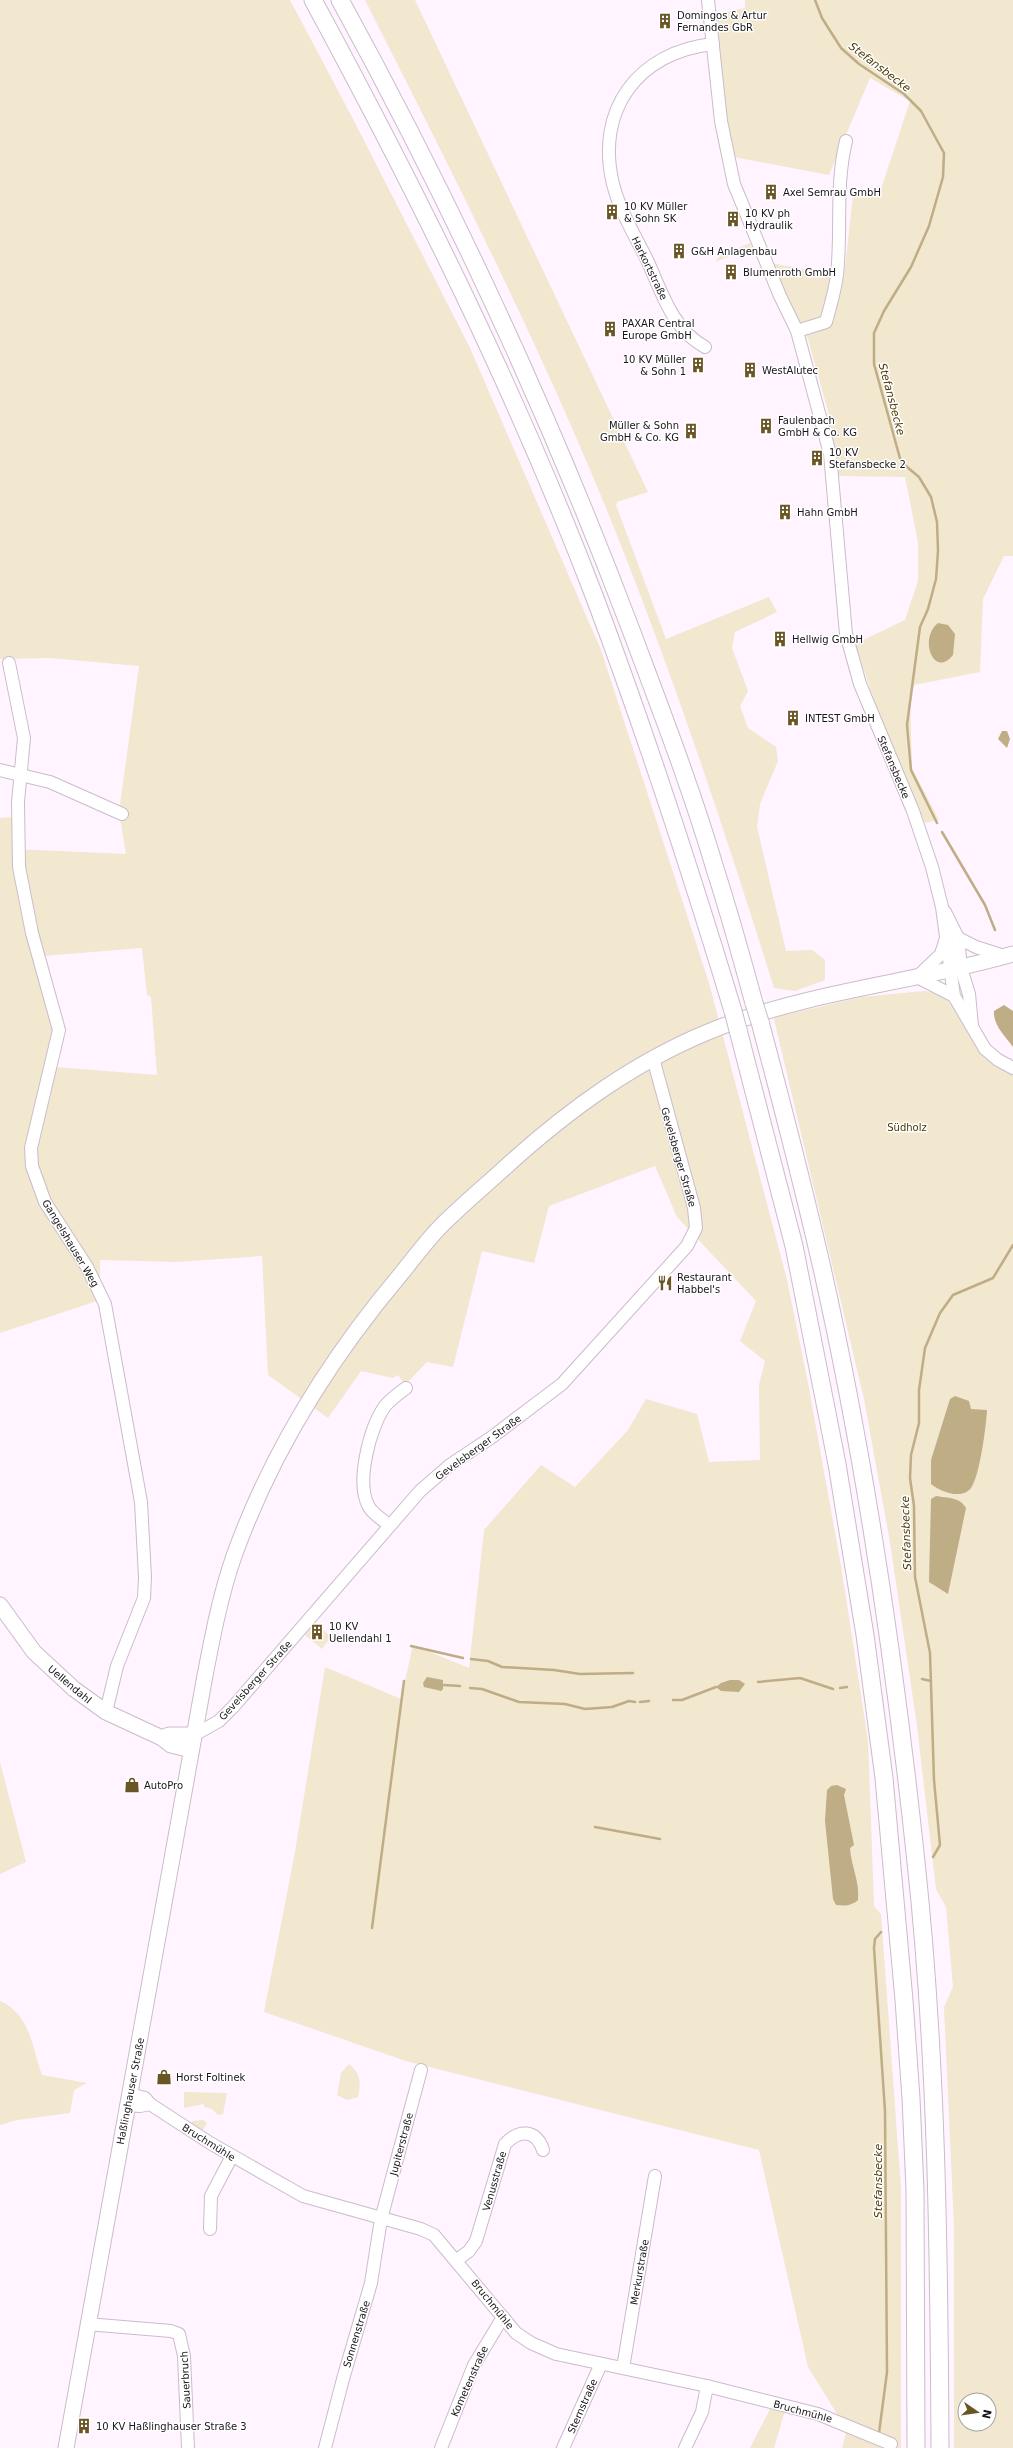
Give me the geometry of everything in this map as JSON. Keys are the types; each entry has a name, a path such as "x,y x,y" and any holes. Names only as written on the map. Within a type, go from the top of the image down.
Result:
{"highway":[{"path":"313,0 383,130 433,229 529,439 594,597 659,776 733,1011 794,1246 831,1432 865,1635 884,1778 904,2000 911,2098 915,2190 916,2444"},
{"path":"344,5 407,123 467,244 524,365 580,498 668,730 716,870 760,1022 800,1174 836,1337 867,1499 889,1636 917,1865 933,2088 940,2448"}],"main road":[{"path":"162,1738 169,1734 194,1735 220,1605 236,1553 258,1497 280,1454 327,1370 374,1305 441,1226 565,1115 590,1097 653,1058 716,1029 767,1011 850,989 956,969 1008,955"},
{"name":"Uellendahl","path":"0,1605 34,1652 74,1689 106,1712 162,1738 171,1745 191,1750"},
{"name":"Haßlinghauser Straße","path":"66,2448 194,1735"}],"street":[{"name":"Stefansbecke","path":"708,0 714,44 721,121 734,184 780,296 797,331 830,454 846,634 860,684 920,830 942,907 945,941 956,969"},
{"name":"Harkortstraße","path":"705,347 695,342 676,322 628,222 614,186 608,149 609,138 616,110 625,92 639,75 655,63 678,52 714,44"},
{"path":"797,331 826,322 837,275 840,169 846,141"},
{"name":"Gangelshauser Weg","path":"9,663 24,733 18,802 19,868 32,933 59,1030 31,1148 32,1166 45,1202 88,1267 105,1304 141,1502 145,1564 144,1598 115,1670 106,1712"},
{"path":"0,770 21,774 69,789 122,814"},
{"name":"Stefansbecke","path":"942,907 958,938 956,969"},
{"path":"958,938 976,947 1008,955"},
{"path":"945,941 941,954 917,977 954,996 985,1049 998,1060 1013,1068"},
{"path":"954,996 956,969"},
{"path":"956,969 969,994 972,1026"},
{"name":"Gevelsberger Straße","path":"194,1735 219,1721 233,1707 420,1491 450,1465 492,1438 562,1384 690,1241 696,1228 694,1208 653,1058"},
{"path":"389,1525 369,1508 364,1491 365,1471 372,1435 379,1418 386,1406 406,1388"},
{"name":"Jupiterstraße","path":"381,2219 421,2070"},
{"name":"Bruchmühle","path":"129,2099 140,2106 150,2104 232,2156 310,2200 427,2231 438,2239 457,2260 516,2333 531,2343 556,2354 707,2386 818,2414 891,2444"},
{"name":"Venusstraße","path":"457,2260 469,2251 476,2241 505,2144 515,2135 526,2133 537,2139 543,2150"},
{"path":"210,2229 211,2196 232,2156"},
{"name":"Merkurstraße","path":"623,2368 655,2176"},
{"name":"Sonnenstraße","path":"325,2448 342,2379 371,2283 381,2219"},
{"name":"Kometenstraße","path":"441,2448 474,2365 503,2317"},
{"name":"Sauerbruch","path":"88,2324 171,2331 179,2334 184,2356 188,2448"},
{"name":"Sternstraße","path":"563,2448 601,2364"},
{"path":"685,2448 702,2412 707,2386"}],"green space":[{"path":"0,0 290,0 354,121 470,348 601,650 709,983 787,1280 808,1383 841,1566 868,1740 874,1906 881,1914 901,2189 901,2448 842,2448 847,2430 808,2367 759,2150 406,2061 264,2012 295,1852 325,1667 401,1699 413,1645 469,1668 484,1530 541,1465 575,1487 628,1430 646,1399 697,1414 709,1462 760,1460 759,1385 765,1361 740,1341 756,1301 677,1217 655,1166 549,1206 534,1263 482,1251 453,1367 427,1362 405,1385 398,1375 393,1378 361,1371 328,1418 268,1375 262,1256 177,1262 100,1260 100,1300 0,1333 0,818 15,817 13,849 126,854 119,812 139,666 50,658 0,659","holes":["142,948 147,995 151,997 157,1075 55,1067 57,1030 42,956"]},
{"path":"365,0 415,0 648,492 617,502 616,505 666,639 769,597 777,612 735,632 732,648 748,691 740,706 748,728 776,747 778,761 760,804 757,827 786,951 812,950 825,960 825,980 795,991 774,988 734,863 670,675 624,552 599,491 516,305 457,182"},
{"path":"745,0 1013,0 1013,556 1004,556 983,599 980,672 914,685 910,697 912,768 939,820 925,823 877,709 855,644 905,620 918,581 918,542 905,477 837,476 828,411 808,339 771,263 844,277 853,195 880,192 910,101 870,78 829,175 734,157 724,99 717,14 745,8"},
{"path":"750,243 754,253 746,254 743,251 715,262 721,255"},
{"name":"Südholz","path":"924,991 945,999 959,1014 975,1043 982,1052 993,1061 1013,1072 1013,2448 954,2448 954,2226 944,2007 953,1987 946,1907 936,1889 917,1726 890,1542 864,1399 774,1019 776,1017 861,997"},
{"path":"316,1623 331,1637 322,1649 305,1635"},
{"path":"0,1762 26,1862 0,1874"},
{"path":"0,2001 18,2014 24,2023 42,2075 87,2083 74,2090 70,2113 17,2120 0,2125"},
{"path":"349,2064 358,2075 360,2087 358,2097 347,2100 337,2095 341,2073"},
{"path":"184,2092 227,2093 223,2114 218,2115 212,2109 204,2107 204,2104 184,2108"},
{"path":"203,2120 207,2123 203,2130 191,2124 192,2121"},
{"path":"771,2407 785,2411 774,2448 750,2448"}],"shaded area":[{"path":"938,623 948,625 955,634 953,655 946,661 940,662 935,660 931,654 929,646 929,638 932,630"},
{"path":"1002,731 1007,731 1010,739 1007,748 998,739"},
{"path":"1004,1005 1013,1011 1013,1047 997,1026 995,1021 994,1011"},
{"path":"955,1396 969,1401 971,1409 987,1410 982,1450 977,1473 971,1488 962,1494 951,1494 940,1490 931,1484 931,1460 950,1399"},
{"path":"936,1496 957,1500 966,1508 948,1594 929,1582 931,1499"},
{"path":"427,1677 443,1680 443,1689 441,1691 424,1687 423,1683"},
{"path":"730,1680 739,1680 745,1684 739,1692 721,1691 716,1687 721,1683"},
{"path":"837,1785 846,1789 844,1795 854,1845 850,1848 857,1880 858,1893 858,1900 845,1905 836,1905 833,1899 825,1821 827,1790 831,1786"}],"waterway":[{"name":"Stefansbecke","path":"815,0 822,18 841,48 859,64 904,94 921,111 944,153 943,177 929,226 911,267 884,311 874,333 874,364 901,462 919,477 931,497 937,522 938,551 936,579 928,609 920,627 907,725 911,770 937,823"},
{"name":"Stefansbecke","path":"942,832 985,905 995,930"},
{"name":"Stefansbecke","path":"933,1857 940,1845 934,1780 930,1653 915,1577 914,1506 910,1478 911,1455 919,1423 919,1390 925,1348 940,1313 953,1295 993,1278 1013,1245"},
{"path":"411,1646 463,1658"},
{"path":"471,1659 488,1661 502,1667 554,1670 580,1674 633,1673"},
{"path":"758,1682 800,1678 833,1689"},
{"path":"922,1679 931,1681"},
{"path":"372,1928 404,1681"},
{"path":"444,1685 460,1686"},
{"path":"673,1700 682,1700 716,1687"},
{"path":"840,1688 847,1687"},
{"path":"470,1688 482,1689 519,1702 565,1704 585,1709 612,1707 629,1701 635,1702"},
{"path":"640,1702 649,1701"},
{"path":"595,1827 660,1839"},
{"name":"Stefansbecke","path":"879,2433 887,2372 885,2111 874,1948 875,1939 881,1932"}],"place":[{"name":"Domingos & Artur Fernandes GbR","path":"665,21"},
{"name":"Axel Semrau GmbH","path":"771,192"},
{"name":"10 KV Müller & Sohn SK","path":"612,212"},
{"name":"10 KV ph Hydraulik","path":"733,219"},
{"name":"G&H Anlagenbau","path":"679,251"},
{"name":"Blumenroth GmbH","path":"731,272"},
{"name":"PAXAR Central Europe GmbH","path":"610,329"},
{"name":"10 KV Müller & Sohn 1","path":"698,365"},
{"name":"WestAlutec","path":"750,370"},
{"name":"Faulenbach GmbH & Co. KG","path":"766,426"},
{"name":"Müller & Sohn GmbH & Co. KG","path":"691,431"},
{"name":"10 KV Stefansbecke 2","path":"817,458"},
{"name":"Hahn GmbH","path":"785,512"},
{"name":"Hellwig GmbH","path":"780,639"},
{"name":"INTEST GmbH","path":"793,718"},
{"name":"Restaurant Habbel's","path":"665,1283"},
{"name":"10 KV Uellendahl 1","path":"317,1632"},
{"name":"AutoPro","path":"132,1785"},
{"name":"Horst Foltinek","path":"164,2077"},
{"name":"10 KV Haßlinghauser Straße 3","path":"84,2426"}]}
